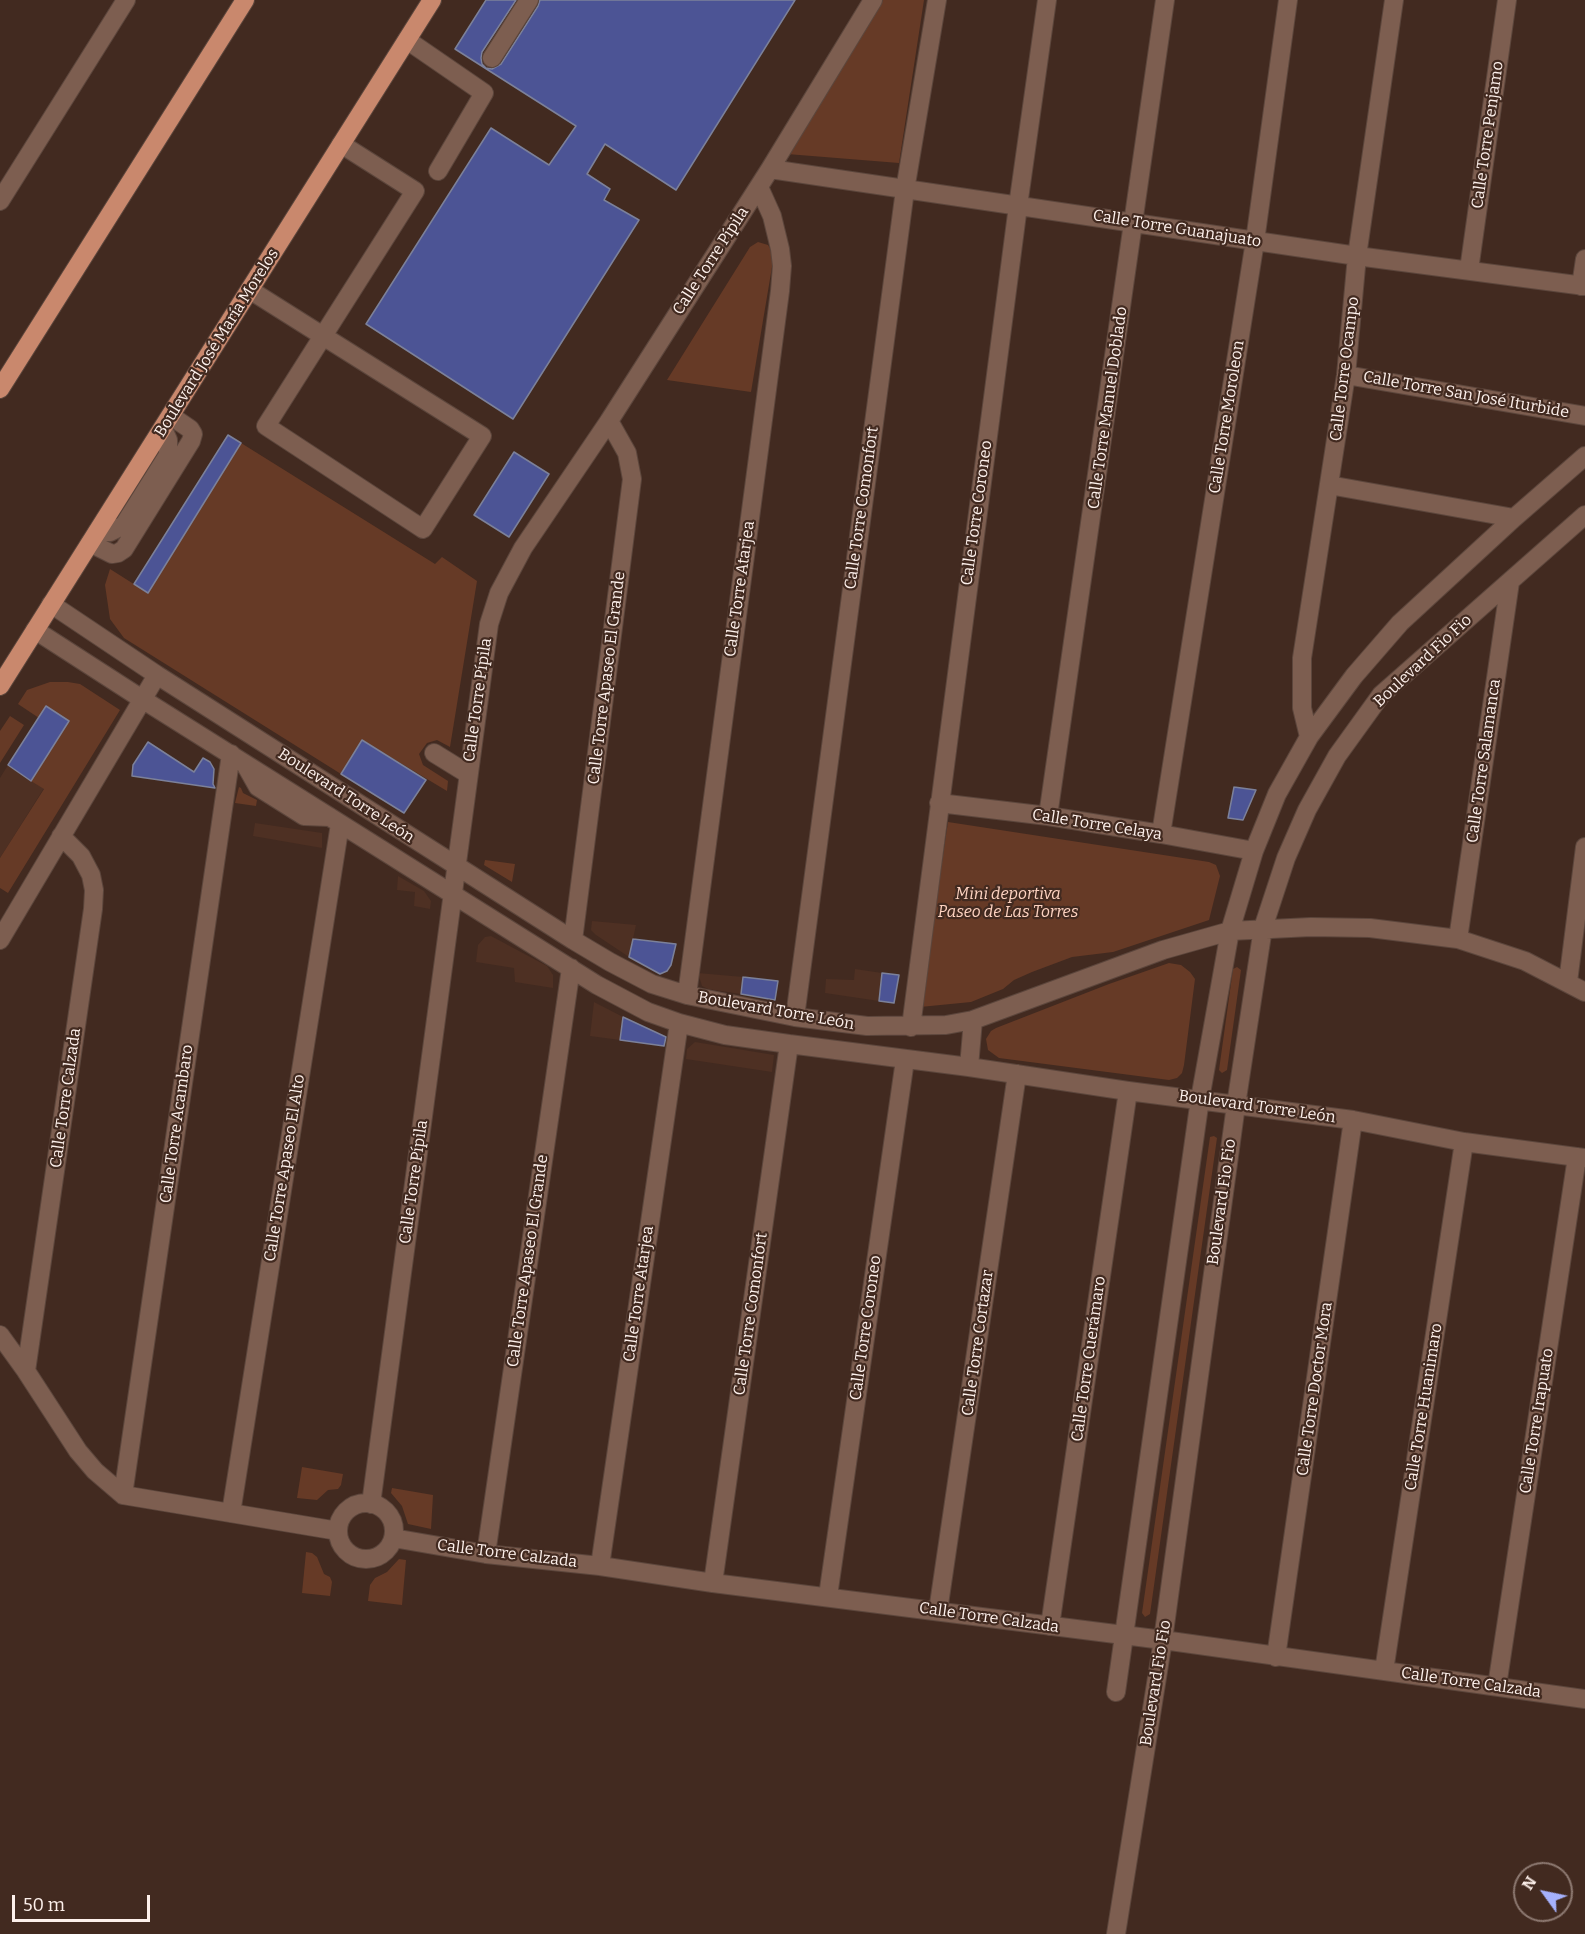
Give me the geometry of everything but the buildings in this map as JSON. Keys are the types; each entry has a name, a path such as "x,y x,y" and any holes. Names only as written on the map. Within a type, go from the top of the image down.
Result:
{"main road":[{"path":"0,389 245,0"},
{"name":"Boulevard José María Morelos","path":"0,686 432,0"}],"street":[{"path":"0,201 126,0"},
{"path":"492,58 529,0"},
{"name":"Calle Torre Pípila","path":"371,1504 489,624 500,593 524,548 609,421 759,187 873,0"},
{"name":"Calle Torre Comonfort","path":"795,1017 905,190 937,0"},
{"name":"Calle Torre Coroneo","path":"910,1027 1047,0"},
{"name":"Calle Torre Manuel Doblado","path":"1048,816 1166,0"},
{"name":"Calle Torre Moroleon","path":"1161,834 1255,241 1288,0"},
{"name":"Calle Torre Ocampo","path":"1309,736 1302,708 1302,658 1346,375 1357,256 1394,0"},
{"name":"Calle Torre Penjamo","path":"1469,270 1507,0"},
{"path":"406,40 484,93 438,171"},
{"path":"250,290 323,336 482,436 423,529 266,426 323,336 415,191 341,144"},
{"name":"Calle Torre Guanajuato","path":"770,169 1357,256 1583,286"},
{"name":"Calle Torre Atarjea","path":"687,995 781,283 780,249 772,216 759,187"},
{"path":"1583,286 1585,259"},
{"name":"Calle Torre San José Iturbide","path":"1346,375 1585,416"},
{"name":"Calle Torre Apaseo El Grande","path":"573,940 632,479 627,453 609,421"},
{"path":"94,538 112,554 124,549 191,441 193,434 190,429 167,422"},
{"path":"1116,1692 1200,1099 1230,931 1254,851 1277,794 1309,736 1354,676 1400,623 1585,456"},
{"path":"1329,485 1514,518"},
{"name":"Boulevard Fio Fio","path":"1116,1934 1163,1640 1236,1105 1263,928 1286,858 1306,810 1337,756 1381,695 1585,515"},
{"name":"Calle Torre Salamanca","path":"1458,939 1510,582"},
{"name":"Boulevard Torre León","path":"51,604 157,675 573,940 652,984 687,995 795,1017 867,1026 946,1025 974,1020 1163,950 1230,931 1263,928 1370,928 1458,939 1525,961 1585,992"},
{"name":"Boulevard Torre León","path":"35,630 571,968 638,1007 679,1023 725,1035 1353,1120 1464,1142 1581,1157"},
{"path":"0,940 157,675"},
{"path":"434,753 468,774"},
{"name":"Calle Torre Acambaro","path":"123,1495 238,758"},
{"name":"Calle Torre Celaya","path":"939,803 1048,816 1254,851"},
{"name":"Calle Torre Apaseo El Alto","path":"231,1513 335,820"},
{"name":"Calle Torre Calzada","path":"26,1371 93,909 94,890 90,875 81,856 61,836"},
{"path":"1568,982 1585,847"},
{"name":"Calle Torre Apaseo El Grande","path":"486,1554 571,968"},
{"path":"969,1067 974,1020"},
{"name":"Calle Torre Atarjea","path":"600,1566 679,1023"},
{"name":"Calle Torre Comonfort","path":"712,1583 789,1044"},
{"name":"Calle Torre Coroneo","path":"828,1596 905,1060"},
{"name":"Calle Torre Cortazar","path":"938,1611 1017,1074"},
{"name":"Calle Torre Cuerámaro","path":"1050,1626 1128,1091"},
{"name":"Calle Torre Doctor Mora","path":"1276,1657 1353,1120"},
{"name":"Calle Torre Huanimaro","path":"1383,1671 1464,1142"},
{"name":"Calle Torre Irapuato","path":"1497,1686 1581,1157"},
{"path":"0,1335 78,1451 95,1471 123,1495 338,1531"},
{"path":"359,1504 371,1504 382,1508 390,1516 394,1527 393,1538 387,1550 376,1558 362,1559 350,1554 341,1544 338,1531 341,1519 348,1510 359,1504"},
{"name":"Calle Torre Calzada","path":"393,1538 486,1554 600,1566 712,1583 1163,1640 1585,1699"}],"shaded area":[{"path":"8,765 44,788 0,858 0,778"},
{"path":"255,823 322,833 322,848 253,836"},
{"path":"398,876 424,891 431,901 430,909 414,906 415,892 397,890"},
{"path":"592,921 636,925 629,957 596,935 591,930"},
{"path":"491,936 547,966 553,975 553,988 515,982 514,968 476,962 478,945 485,937"},
{"path":"855,969 882,973 879,1001 825,993 826,979 854,980"},
{"path":"698,973 743,977 741,994 708,989 702,986"},
{"path":"594,1002 623,1017 620,1040 590,1036"},
{"path":"695,1042 774,1055 772,1072 686,1059 687,1049"}],"green space":[{"path":"883,0 924,0 899,163 787,154"},
{"path":"758,242 768,245 774,255 751,392 667,380 750,247"},
{"path":"241,443 435,564 442,557 477,581 450,747 437,740 427,743 419,754 423,765 448,781 447,791 362,740 341,774 124,638 110,619 105,585 110,569 148,593"},
{"path":"50,682 80,684 120,710 8,893 0,888 0,858 44,789 31,781 39,718 18,704 27,690"},
{"path":"10,716 24,725 0,763 0,731"},
{"path":"239,787 243,793 257,800 256,806 235,803"},
{"name":"Mini deportiva Paseo de Las Torres","path":"948,822 1209,862 1216,865 1220,876 1209,920 1113,952 1072,957 1014,980 1003,989 971,1002 920,1007"},
{"path":"485,860 515,864 512,882 484,865"},
{"path":"1169,963 1181,965 1195,979 1184,1065 1182,1073 1177,1078 1169,1080 999,1058 988,1050 986,1039 996,1028"},
{"path":"1237,967 1241,970 1227,1070 1222,1073 1219,1070 1233,969"},
{"path":"1210,1137 1217,1138 1150,1614 1145,1617 1142,1613"},
{"path":"302,1467 343,1474 341,1485 338,1489 328,1490 317,1500 297,1498"},
{"path":"392,1488 433,1495 431,1529 408,1524 402,1506 391,1493"},
{"path":"306,1552 317,1557 324,1574 330,1577 332,1582 330,1596 302,1593"},
{"path":"399,1559 406,1560 402,1605 368,1601 370,1585 375,1578 387,1572"}]}
